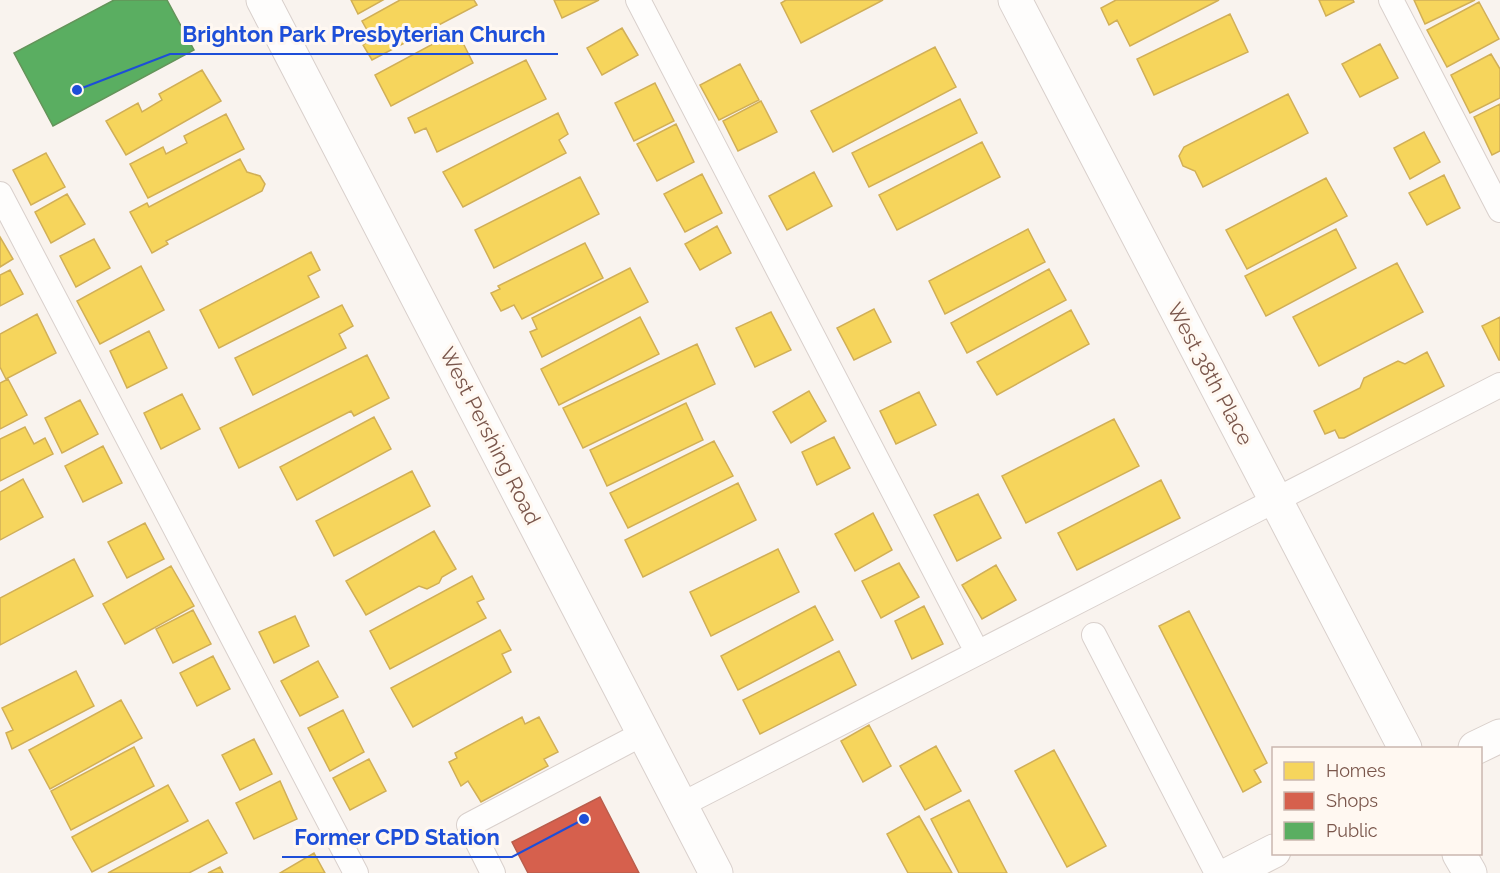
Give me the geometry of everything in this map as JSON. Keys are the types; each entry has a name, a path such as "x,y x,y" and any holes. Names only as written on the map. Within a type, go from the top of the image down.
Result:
{"street":[{"name":"West Pershing Road","path":"263,0 716,873"},
{"name":"West 38th Place","path":"1014,0 1404,747"},
{"path":"1477,747 1500,736"},
{"path":"1231,873 1272,852"},
{"path":"1460,855 1470,873"}],"lane":[{"path":"638,0 977,652"},
{"path":"1391,0 1500,210"},
{"path":"0,194 356,873"},
{"path":"681,805 1500,385"},
{"path":"1094,635 1217,873"},
{"path":"493,873 469,825 644,733"}],"building: Homes":[{"path":"351,0 383,0 358,14"},
{"path":"400,0 474,0 477,5 372,60 363,45 372,39 362,21"},
{"path":"554,0 599,0 562,18"},
{"path":"786,0 883,0 801,43 781,3"},
{"path":"1116,0 1219,0 1130,46 1117,20 1109,25 1101,8"},
{"path":"1319,0 1353,0 1354,2 1326,16"},
{"path":"1414,0 1475,0 1425,24"},
{"path":"1479,2 1499,39 1447,67 1427,30"},
{"path":"1230,14 1248,52 1154,95 1137,59"},
{"path":"622,28 638,55 602,75 587,48"},
{"path":"457,31 473,63 391,106 375,75"},
{"path":"1380,44 1398,78 1360,97 1342,64"},
{"path":"935,47 956,87 833,152 811,111"},
{"path":"1491,54 1500,69 1500,98 1470,113 1451,75"},
{"path":"526,60 546,99 437,152 426,128 415,133 408,118"},
{"path":"740,64 759,100 719,120 700,85"},
{"path":"202,70 221,101 126,155 106,121 138,103 142,112 162,100 159,94"},
{"path":"655,83 674,121 634,141 615,103"},
{"path":"1288,94 1308,133 1203,187 1195,171 1183,166 1179,156 1184,147"},
{"path":"960,99 977,133 869,187 852,153"},
{"path":"761,101 777,132 738,151 723,121"},
{"path":"1500,104 1500,151 1492,155 1474,117"},
{"path":"558,113 568,134 559,140 566,153 463,207 443,172"},
{"path":"226,114 244,149 148,198 130,164 163,147 166,154 187,143 184,136"},
{"path":"676,124 694,162 657,181 637,144"},
{"path":"1424,132 1440,162 1410,179 1394,148"},
{"path":"982,142 1000,177 897,230 879,195"},
{"path":"46,153 65,187 31,205 13,170"},
{"path":"240,159 247,172 260,176 265,184 262,191 166,241 168,244 152,253 130,212 147,203 149,207"},
{"path":"814,172 832,206 787,230 769,196"},
{"path":"702,174 722,213 685,232 664,194"},
{"path":"1444,175 1460,208 1427,225 1409,193"},
{"path":"580,177 599,214 494,268 475,230"},
{"path":"1326,178 1347,216 1247,269 1226,230"},
{"path":"67,194 85,224 51,243 35,212"},
{"path":"717,226 731,253 700,270 685,244"},
{"path":"1028,229 1045,262 945,314 929,281"},
{"path":"1336,229 1356,268 1266,316 1245,276"},
{"path":"0,237 13,259 0,267"},
{"path":"94,239 110,268 76,287 60,256"},
{"path":"585,243 603,278 522,319 514,305 501,311 491,293 500,289 498,286"},
{"path":"311,252 320,270 308,276 319,297 219,348 200,310"},
{"path":"1397,263 1423,312 1319,366 1293,317"},
{"path":"141,266 164,310 100,344 77,301"},
{"path":"630,268 648,302 542,357 530,332 537,329 532,318"},
{"path":"1049,269 1066,300 967,353 951,323"},
{"path":"10,270 23,294 0,306 0,275"},
{"path":"342,305 353,326 339,334 346,348 253,395 235,358"},
{"path":"874,309 891,342 854,360 837,328"},
{"path":"1071,310 1089,344 997,395 977,362"},
{"path":"771,312 791,350 755,367 736,328"},
{"path":"37,314 56,353 6,379 0,367 0,334"},
{"path":"640,317 659,354 559,405 541,369"},
{"path":"1500,317 1500,360 1499,360 1482,326"},
{"path":"149,331 167,368 127,388 110,351"},
{"path":"697,344 715,384 583,448 563,408"},
{"path":"1427,352 1444,386 1344,438 1339,438 1335,430 1325,434 1314,411 1360,388 1364,378 1398,361 1405,364"},
{"path":"367,355 389,398 354,416 351,411 239,468 220,428"},
{"path":"8,379 27,415 0,429 0,383"},
{"path":"809,391 826,421 791,443 773,412"},
{"path":"919,392 936,425 896,444 880,411"},
{"path":"182,394 200,429 161,449 144,413"},
{"path":"80,400 98,434 62,453 45,418"},
{"path":"686,403 703,440 607,486 590,450"},
{"path":"374,417 391,449 297,500 280,467"},
{"path":"1114,419 1139,466 1026,523 1002,476"},
{"path":"25,427 34,444 45,438 53,454 0,481 0,439"},
{"path":"834,437 850,468 817,485 802,452"},
{"path":"714,441 733,476 628,528 610,493"},
{"path":"103,446 122,483 83,502 65,466"},
{"path":"412,471 430,506 334,556 316,521"},
{"path":"23,479 43,517 0,540 0,492"},
{"path":"1161,480 1180,518 1077,570 1058,533"},
{"path":"738,483 756,520 643,577 625,540"},
{"path":"978,494 1001,538 957,561 934,515"},
{"path":"873,513 892,550 855,571 835,534"},
{"path":"145,523 164,559 127,578 108,542"},
{"path":"434,531 456,569 442,577 439,583 427,589 419,586 366,615 346,581"},
{"path":"778,549 799,592 711,636 690,592"},
{"path":"74,559 93,596 0,645 0,598"},
{"path":"899,563 919,597 881,618 862,581"},
{"path":"996,565 1016,600 982,619 962,585"},
{"path":"171,566 194,606 125,644 103,604"},
{"path":"472,576 484,599 477,602 486,618 390,669 370,631"},
{"path":"815,606 833,640 738,690 721,656"},
{"path":"924,606 943,644 912,659 895,621"},
{"path":"193,610 211,644 173,663 156,629"},
{"path":"1189,611 1267,763 1254,770 1261,782 1243,792 1159,626"},
{"path":"295,616 309,646 274,663 259,632"},
{"path":"500,630 511,650 502,654 511,672 413,727 391,688"},
{"path":"839,651 856,685 760,734 743,700"},
{"path":"213,656 230,689 197,706 180,673"},
{"path":"318,661 338,697 300,716 281,681"},
{"path":"76,671 94,706 12,749 6,733 13,730 2,708"},
{"path":"121,700 142,738 50,789 29,750"},
{"path":"343,710 364,752 330,771 308,728"},
{"path":"522,717 525,724 539,717 558,752 544,759 548,766 481,802 468,781 461,786 449,762 457,758 455,753"},
{"path":"869,725 891,766 863,782 841,741"},
{"path":"254,739 272,774 240,790 222,755"},
{"path":"936,746 961,791 925,810 900,766"},
{"path":"134,747 154,786 71,830 51,791"},
{"path":"1054,750 1106,846 1067,867 1015,771"},
{"path":"369,759 386,791 350,810 333,778"},
{"path":"280,781 297,819 254,839 236,803"},
{"path":"168,785 188,821 92,872 72,837"},
{"path":"969,800 1007,873 959,873 931,819"},
{"path":"919,816 952,873 908,873 887,834"},
{"path":"208,820 227,853 189,873 108,873"},
{"path":"314,853 325,873 280,873"},
{"path":"220,867 223,873 208,873"}],"building: Shops":[{"path":"600,797 639,873 528,873 512,842"}],"building: Public":[{"path":"114,0 167,0 194,50 53,126 14,53"}],"place":[{"name":"Brighton Park Presbyterian Church","path":"77,90"},
{"name":"Former CPD Station","path":"584,819"}]}
